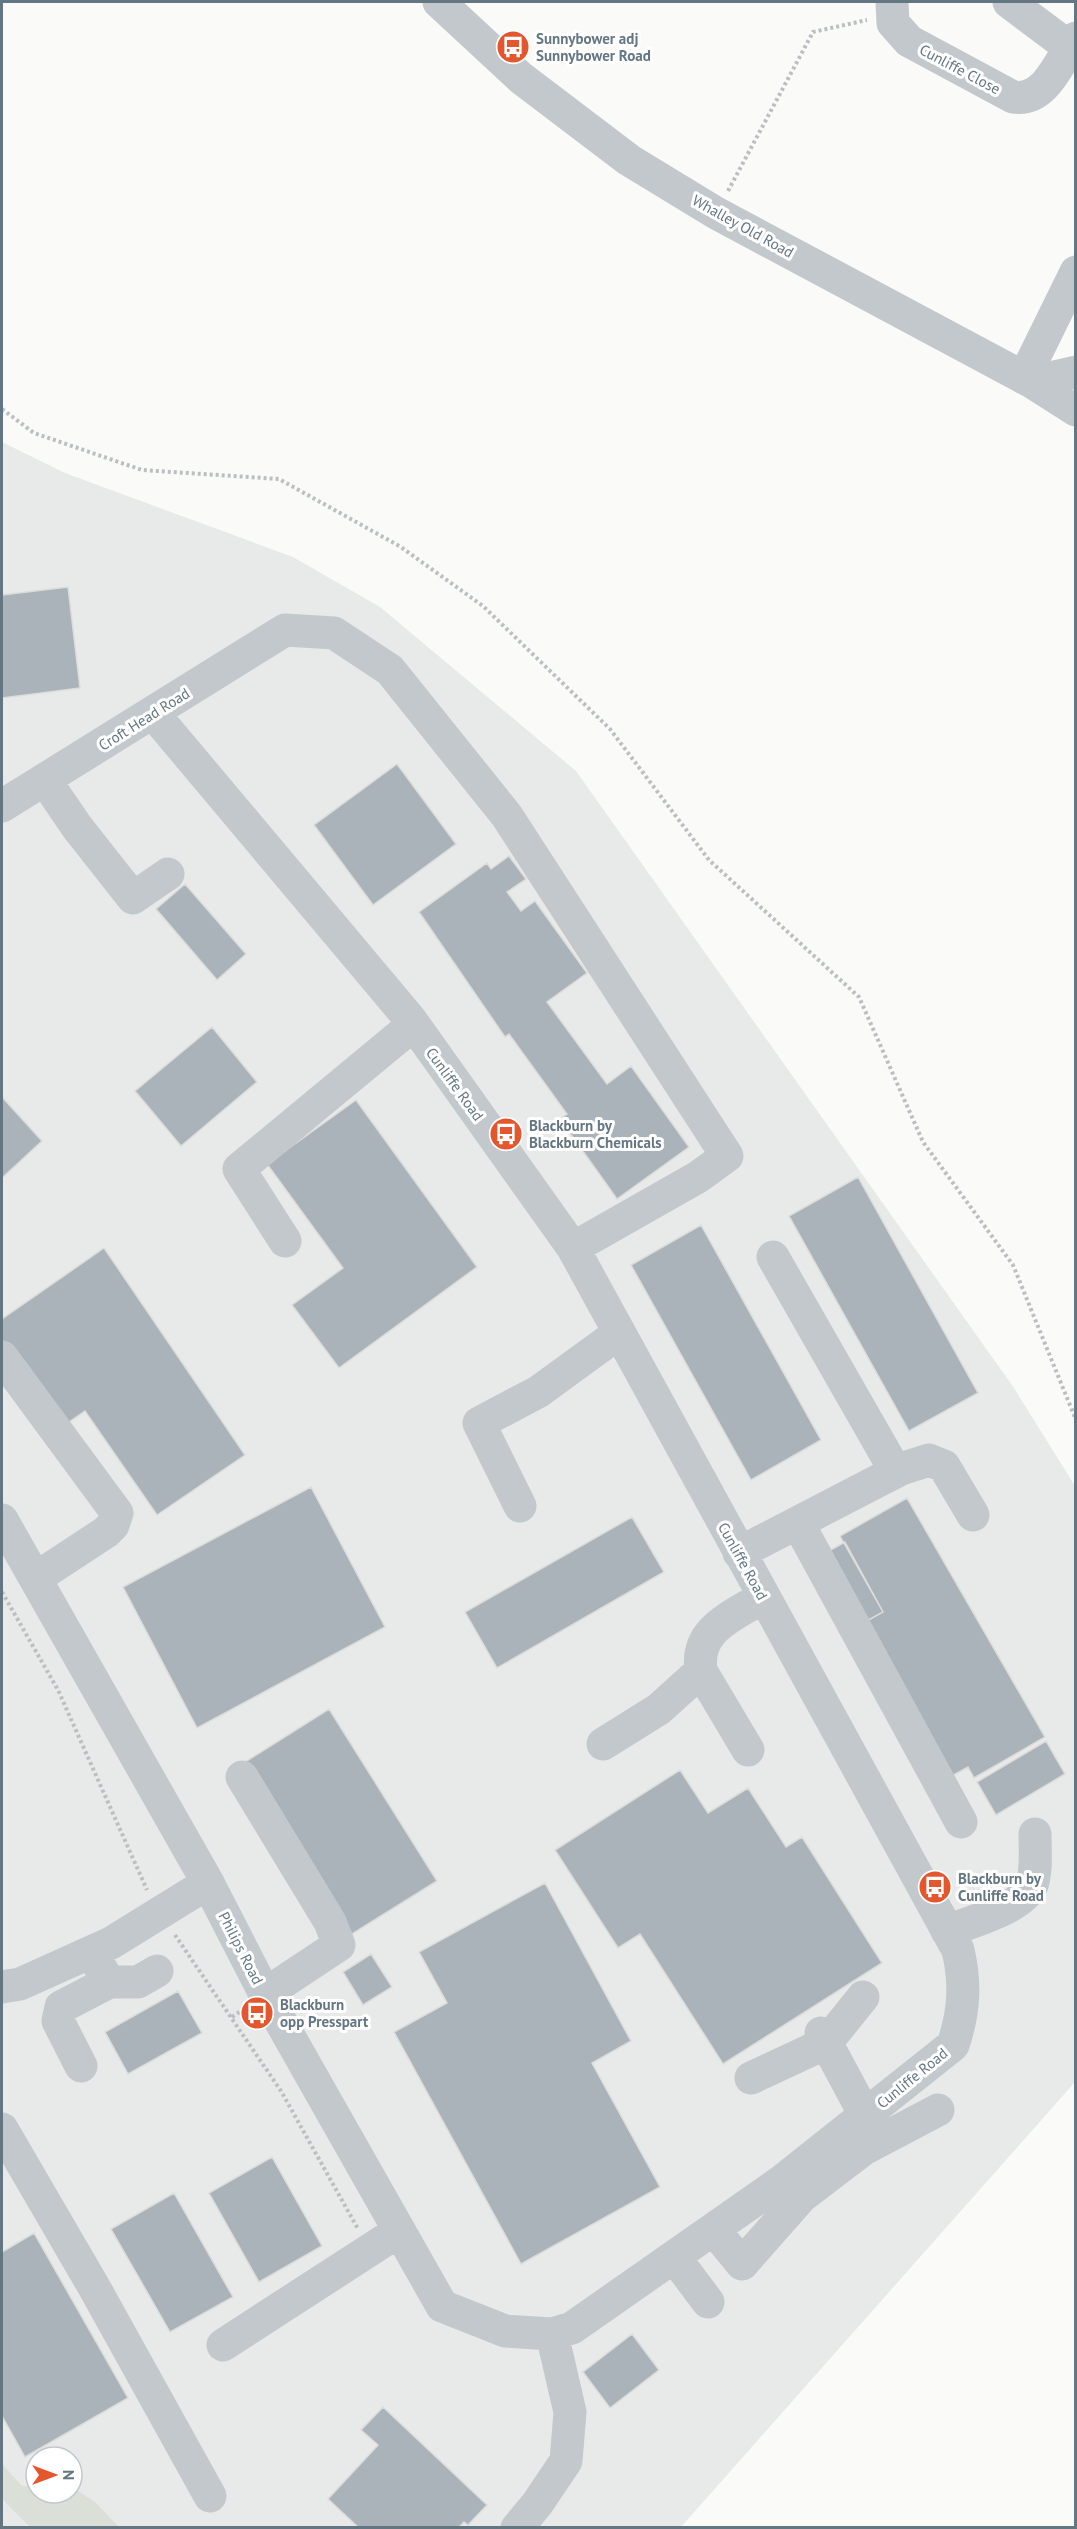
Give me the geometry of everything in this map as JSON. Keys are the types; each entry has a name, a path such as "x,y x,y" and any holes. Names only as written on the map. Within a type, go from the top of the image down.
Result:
{"street":[{"name":"Whalley Old Road","path":"439,2 521,78 629,160 716,213 1028,380 1076,410"},
{"name":"Cunliffe Close","path":"892,8 893,23 909,41 1013,98 1027,98 1041,89 1072,43 1009,2"},
{"path":"1028,380 1076,272"},
{"path":"1028,380 1076,372"},
{"name":"Croft Head Road","path":"2,806 285,630 334,633 390,670 507,816 727,1156 698,1177 573,1248"},
{"name":"Cunliffe Road","path":"153,713 413,1025 573,1248 958,1950 964,1975 961,2021 953,2045 782,2181 592,2317 572,2328 552,2334"},
{"path":"45,780 77,827 133,898 168,874"},
{"path":"285,1241 239,1169 413,1025"},
{"path":"773,1257 896,1472"},
{"path":"520,1506 479,1423 538,1392 619,1333"},
{"path":"2,1357 117,1513 113,1525 106,1532 20,1565"},
{"path":"739,1553 896,1472 929,1460 944,1466 973,1515"},
{"name":"Philips Road","path":"2,1520 20,1565 208,1883 265,1994 442,2306 505,2331 552,2334"},
{"path":"798,1522 961,1822"},
{"path":"748,1750 701,1671 699,1656 704,1639 719,1625 763,1597"},
{"path":"603,1744 659,1709 701,1671"},
{"path":"242,1777 330,1922 339,1945 265,1994"},
{"path":"946,1931 1014,1903 1031,1888 1035,1873 1035,1834"},
{"path":"2,1987 20,1984 111,1943 208,1883"},
{"path":"91,1952 109,1983"},
{"path":"81,2066 58,2021 62,2007 109,1983 138,1982 157,1971"},
{"path":"751,2078 823,2038 863,1997"},
{"path":"823,2038 865,2115"},
{"path":"714,2230 742,2264 801,2197 864,2149 938,2110"},
{"path":"2,2129 94,2287 210,2496"},
{"path":"224,2345 399,2231"},
{"path":"675,2258 708,2302"},
{"path":"517,2528 537,2504 566,2461 570,2412 552,2334"}],"path":[{"path":"716,213 813,32 892,8"},
{"path":"2,409 34,433 142,470 279,479 401,547 483,606 610,729 710,860 859,997 923,1142 1013,1265 1076,1420"},
{"path":"2,1592 58,1690 80,1735 150,1899"},
{"path":"174,1934 281,2091 370,2250"}],"shaded area":[{"path":"2,442 65,473 293,557 380,607 576,771 1014,1388 1075,1486 1075,2082 681,2527 2,2527"},
{"path":"2,2464 24,2486 24,2505 84,2505 84,2495 95,2502 119,2527 30,2527 2,2499"}],"building":[{"path":"68,587 80,688 2,698 2,595"},
{"path":"397,764 456,844 373,905 314,825"},
{"path":"509,856 526,879 507,892 521,911 535,901 587,973 547,1002 607,1084 631,1066 689,1147 617,1199 560,1119 567,1114 509,1034 505,1037 419,912 487,863 491,869"},
{"path":"185,884 246,954 217,980 156,909"},
{"path":"212,1027 257,1082 181,1146 135,1091"},
{"path":"2,1097 42,1141 2,1178"},
{"path":"356,1100 477,1267 339,1368 292,1305 343,1268 267,1164"},
{"path":"858,1177 978,1393 909,1431 789,1216"},
{"path":"701,1225 821,1440 751,1480 631,1265"},
{"path":"104,1248 245,1455 157,1515 85,1411 59,1429 2,1344 2,1319"},
{"path":"311,1487 385,1627 197,1728 123,1587"},
{"path":"907,1498 1045,1737 974,1778 968,1767 950,1777 865,1622 883,1612 840,1536"},
{"path":"632,1517 664,1572 497,1668 465,1612"},
{"path":"845,1542 883,1612 865,1622 827,1552"},
{"path":"329,1709 437,1881 352,1934 245,1762"},
{"path":"1046,1741 1065,1774 996,1815 977,1782"},
{"path":"680,1770 708,1813 748,1788 786,1847 802,1837 882,1963 723,2064 640,1934 618,1948 555,1850"},
{"path":"545,1883 631,2041 592,2063 660,2187 521,2264 394,2032 447,2003 419,1952"},
{"path":"371,1954 392,1987 363,2005 343,1972"},
{"path":"178,1991 202,2033 128,2074 105,2032"},
{"path":"272,2157 322,2246 259,2282 209,2193"},
{"path":"174,2193 233,2297 170,2332 111,2229"},
{"path":"34,2233 128,2398 46,2445 24,2445 24,2455 2,2416 2,2252"},
{"path":"632,2334 659,2370 610,2408 583,2372"},
{"path":"383,2407 487,2505 468,2525 464,2522 458,2528 359,2528 328,2499 378,2445 361,2430"}],"place":[{"name":"Sunnybower adj Sunnybower Road","path":"513,47"},
{"name":"Blackburn by Blackburn Chemicals","path":"506,1134"},
{"name":"Blackburn by Cunliffe Road","path":"935,1887"},
{"name":"Blackburn opp Presspart","path":"257,2013"}]}
